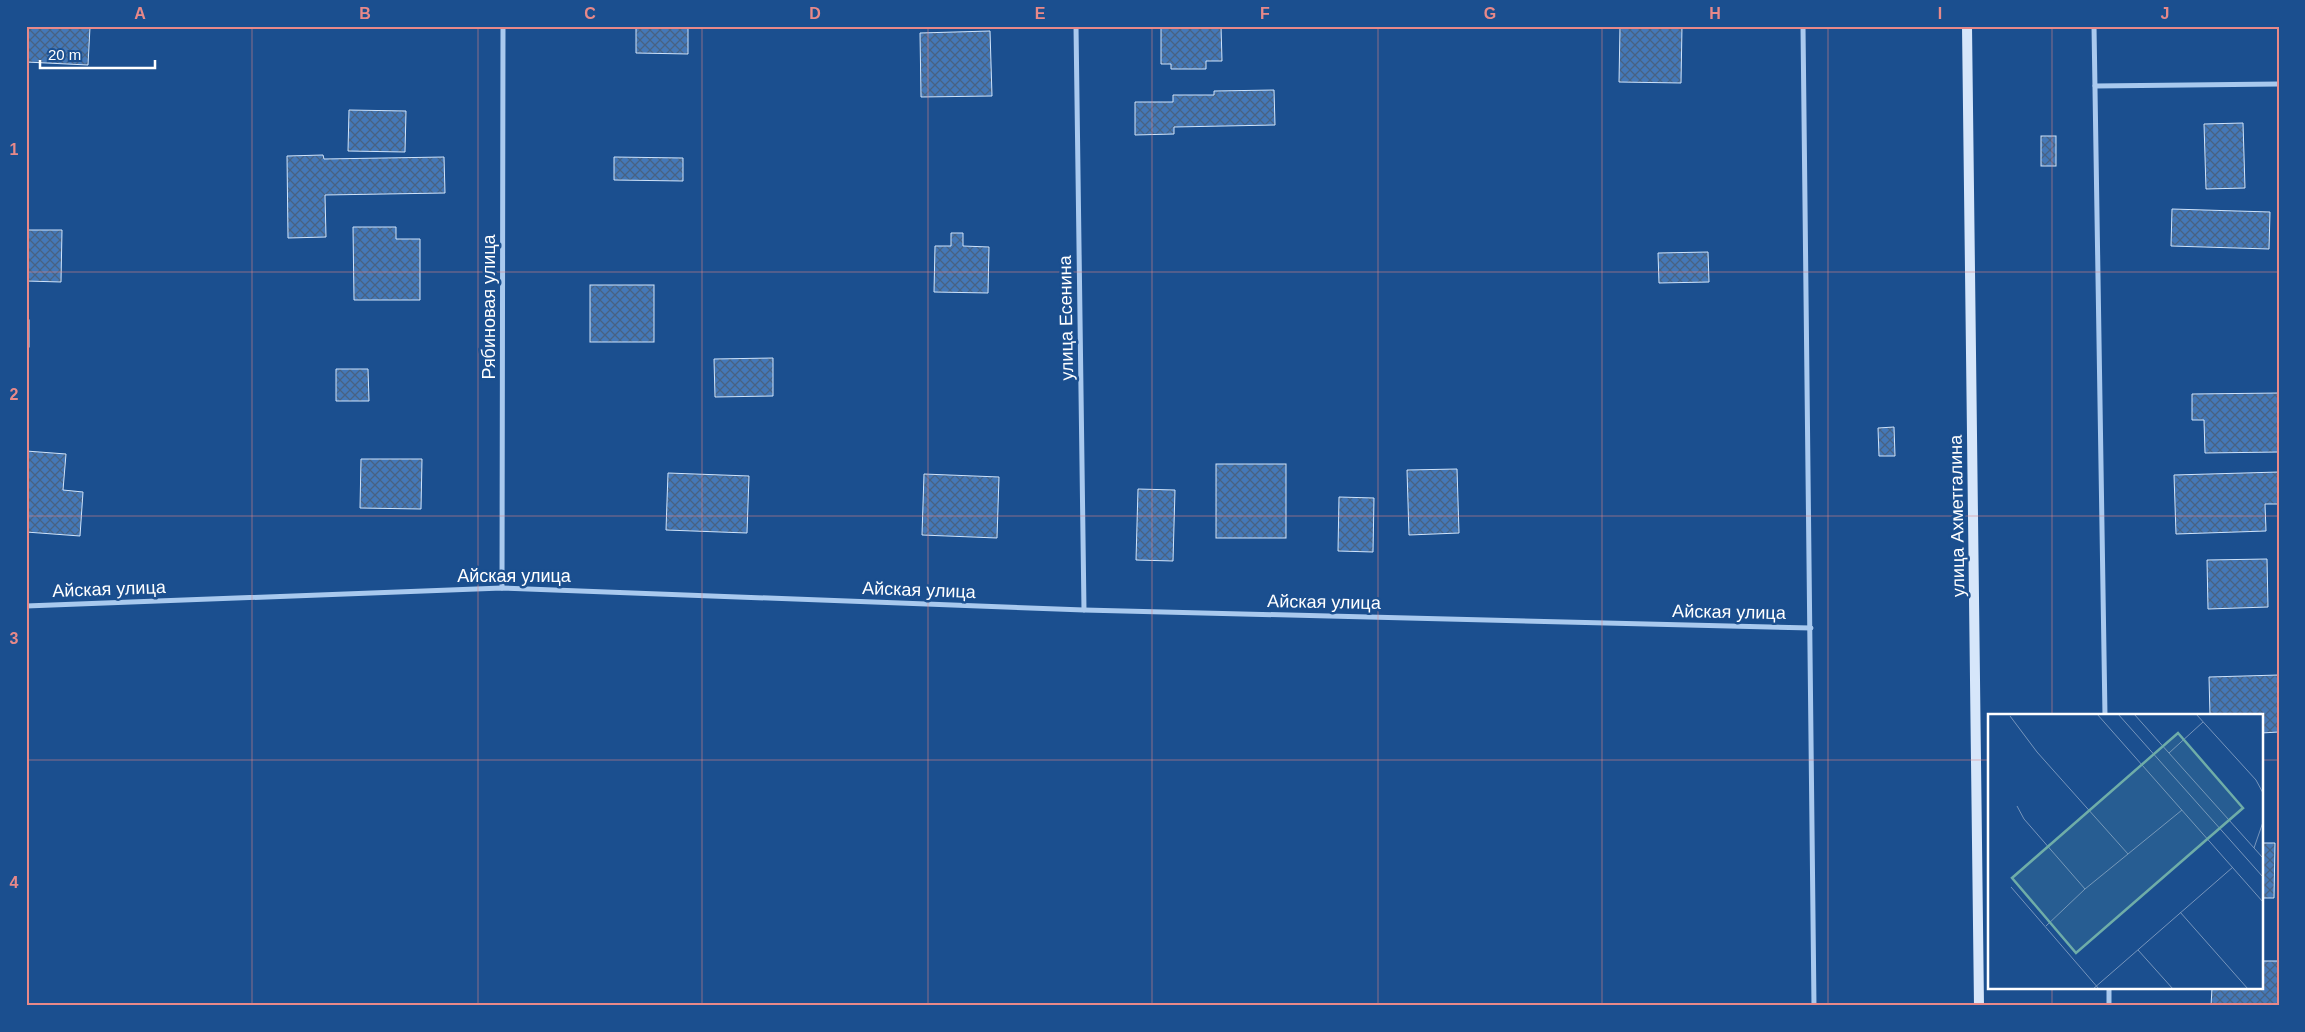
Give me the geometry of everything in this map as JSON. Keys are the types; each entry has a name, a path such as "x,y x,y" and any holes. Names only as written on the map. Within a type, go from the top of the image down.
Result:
{"main road":[{"name":"улица Ахметгалина","path":"1967,26 1979,1006"}],"street":[{"name":"Рябиновая улица","path":"502,588 503,26"},
{"name":"улица Есенина","path":"1076,26 1084,610"},
{"path":"1803,26 1814,1006"},
{"path":"2094,26 2105,714"},
{"path":"2095,86 2279,84"},
{"name":"Айская улица","path":"26,606 502,588 1084,610 1811,628"},
{"path":"2109,990 2109,1006"}],"building":[{"path":"26,26 90,27 88,65 26,62"},
{"path":"636,26 688,26 688,54 636,53"},
{"path":"1161,26 1221,26 1222,61 1206,61 1206,69 1171,69 1171,64 1161,64"},
{"path":"1620,26 1682,26 1681,83 1619,82"},
{"path":"990,31 992,96 921,97 920,33"},
{"path":"1274,90 1275,125 1174,127 1174,134 1135,135 1135,102 1173,102 1173,95 1214,95 1214,91"},
{"path":"349,110 406,111 405,152 348,151"},
{"path":"2243,123 2245,188 2206,189 2204,124"},
{"path":"2041,136 2056,136 2056,166 2041,166"},
{"path":"323,155 324,159 444,157 445,193 325,195 326,237 288,238 287,156"},
{"path":"614,157 683,158 683,181 614,180"},
{"path":"2172,209 2270,212 2269,249 2171,246"},
{"path":"353,227 396,227 396,239 420,239 420,300 354,300"},
{"path":"26,230 62,230 61,282 26,281"},
{"path":"951,233 963,233 963,246 989,247 988,293 934,292 935,246 951,246"},
{"path":"1708,252 1709,282 1659,283 1658,253"},
{"path":"590,285 654,285 654,342 590,342"},
{"path":"26,320 29,320 29,347 26,347"},
{"path":"773,358 773,396 715,397 714,359"},
{"path":"336,369 368,369 369,401 336,401"},
{"path":"2279,393 2279,452 2205,453 2204,420 2192,420 2192,394"},
{"path":"1894,427 1895,456 1879,456 1878,428"},
{"path":"26,451 66,454 63,490 83,492 80,536 26,532"},
{"path":"361,459 422,459 421,509 360,508"},
{"path":"1216,464 1286,464 1286,538 1216,538"},
{"path":"1457,469 1459,533 1409,535 1407,470"},
{"path":"2279,472 2279,504 2265,504 2266,531 2176,534 2174,475"},
{"path":"668,473 749,476 747,533 666,530"},
{"path":"924,474 999,477 997,538 922,535"},
{"path":"1138,489 1175,490 1173,561 1136,560"},
{"path":"1339,497 1374,498 1373,552 1338,551"},
{"path":"2267,559 2268,607 2208,609 2207,560"},
{"path":"2279,675 2279,732 2262,733 2262,714 2210,714 2209,677"},
{"path":"2262,843 2275,843 2274,898 2262,898"},
{"path":"2262,961 2279,961 2279,1006 2211,1006 2212,990 2262,990"}]}
